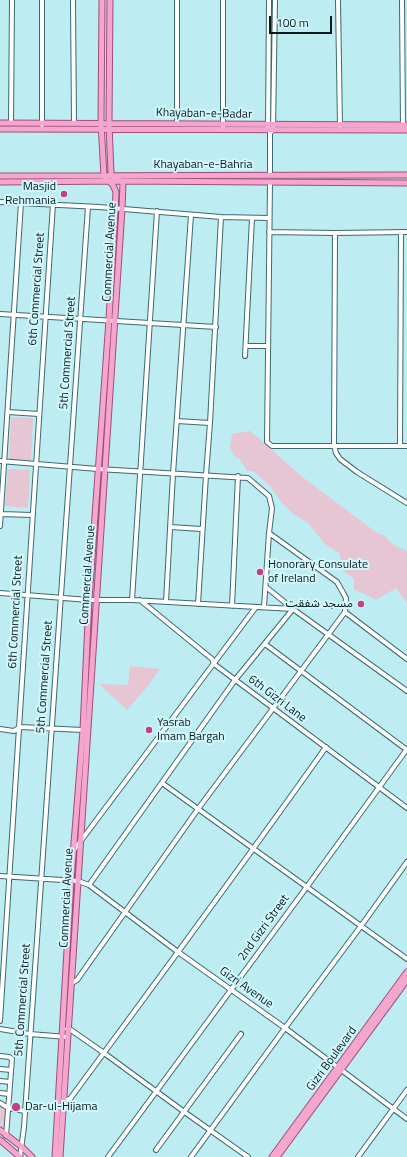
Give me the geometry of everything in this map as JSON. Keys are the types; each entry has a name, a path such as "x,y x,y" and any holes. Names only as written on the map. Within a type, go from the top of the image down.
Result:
{"main road":[{"path":"102,0 101,129 104,176"},
{"path":"110,0 109,126 111,175 122,181"},
{"name":"Khayaban-e-Badar","path":"0,123 101,123 109,126 270,129 405,127"},
{"name":"Khayaban-e-Badar","path":"0,129 101,129 109,126 177,123 223,127"},
{"path":"93,176 103,167"},
{"path":"192,175 192,182"},
{"name":"Khayaban-e-Bahria","path":"0,176 407,175"},
{"name":"Commercial Avenue","path":"65,1029 71,881 109,320 116,190 104,176"},
{"name":"Khayaban-e-Bahria","path":"0,182 122,181 407,183"},
{"name":"Commercial Avenue","path":"55,1157 64,1036 72,984 96,600 116,321 122,181"},
{"name":"Gizri Boulevard","path":"277,1157 407,972"},
{"name":"Gizri Boulevard","path":"272,1157 407,980"},
{"name":"Commercial Avenue","path":"60,1157 64,1036"},
{"path":"0,1130 32,1157"},
{"path":"0,1140 20,1157"}],"street":[{"path":"11,123 12,0"},
{"path":"42,0 42,129"},
{"path":"73,0 74,123"},
{"path":"177,0 177,123"},
{"path":"223,0 223,127"},
{"path":"269,0 270,175"},
{"path":"270,129 275,0"},
{"path":"338,0 340,127"},
{"path":"402,0 405,127"},
{"path":"270,182 266,439 272,446 407,446"},
{"path":"0,202 115,208 191,215 269,218"},
{"path":"0,526 2,462 8,412 21,203"},
{"name":"6th Commercial Street","path":"0,1021 20,728 52,204"},
{"name":"5th Commercial Street","path":"20,1157 25,1111 88,207"},
{"path":"132,600 157,211"},
{"path":"166,602 173,474 191,215"},
{"path":"198,604 222,216"},
{"path":"245,356 252,218"},
{"path":"269,232 407,232"},
{"path":"400,446 401,232"},
{"path":"335,233 334,445 336,453 340,459 357,472 407,503"},
{"path":"0,314 216,327"},
{"path":"246,346 268,346"},
{"path":"8,412 39,414"},
{"path":"177,421 210,423"},
{"path":"2,462 173,474 238,476 248,478 269,496 272,508 264,607"},
{"path":"232,606 238,476"},
{"path":"1,514 32,515"},
{"path":"170,527 202,529"},
{"path":"72,984 77,980 126,913 198,809 345,612 346,598 337,582 269,533"},
{"path":"266,587 328,635 407,691"},
{"path":"0,592 89,600 140,600 293,609"},
{"name":"6th Gizri Lane","path":"140,600 212,659 214,664 272,709 326,747 407,808"},
{"path":"74,850 80,844 256,607"},
{"path":"89,885 235,680 293,609"},
{"path":"345,612 407,659"},
{"path":"265,644 407,749"},
{"path":"0,729 14,731 20,728 82,730"},
{"path":"63,1101 70,1099 254,849 326,747"},
{"name":"2nd Gizri Street","path":"108,1157 407,749"},
{"path":"162,783 306,888 407,959"},
{"path":"190,1157 407,862"},
{"path":"0,876 71,881 78,880"},
{"name":"Gizri Avenue","path":"78,880 89,885 178,952 407,1119"},
{"path":"65,1029 71,1030 104,1053 157,1091 183,1112 248,1157"},
{"path":"0,1030 64,1036"},
{"path":"156,1150 241,1034"},
{"path":"0,1056 11,1058 6,1136"},
{"path":"0,1069 11,1070"},
{"path":"0,1081 10,1082"},
{"path":"358,1157 407,1090"},
{"path":"0,1093 9,1094"},
{"path":"0,1103 8,1108 25,1111"}],"shaded area":[{"path":"11,417 33,418 31,460 9,459"},
{"path":"250,431 305,479 377,533 385,536 392,544 407,551 407,603 396,588 376,600 354,589 354,579 343,571 340,554 325,544 308,523 295,515 282,503 270,486 253,471 247,471 239,458 236,458 230,448 232,434"},
{"path":"8,469 30,470 28,508 5,506"},
{"path":"130,666 160,669 148,686 127,710 99,684 128,685"},
{"path":"0,1105 6,1108 5,1129 0,1124"}],"place":[{"name":"Masjid Rehmania","path":"64,194"},
{"name":"Honorary Consulate of Ireland","path":"260,572"},
{"name":"مسجد شفقت","path":"361,604"},
{"name":"Yasrab Imam Bargah","path":"149,730"},
{"name":"Dar-ul-Hijama","path":"16,1107"}]}
